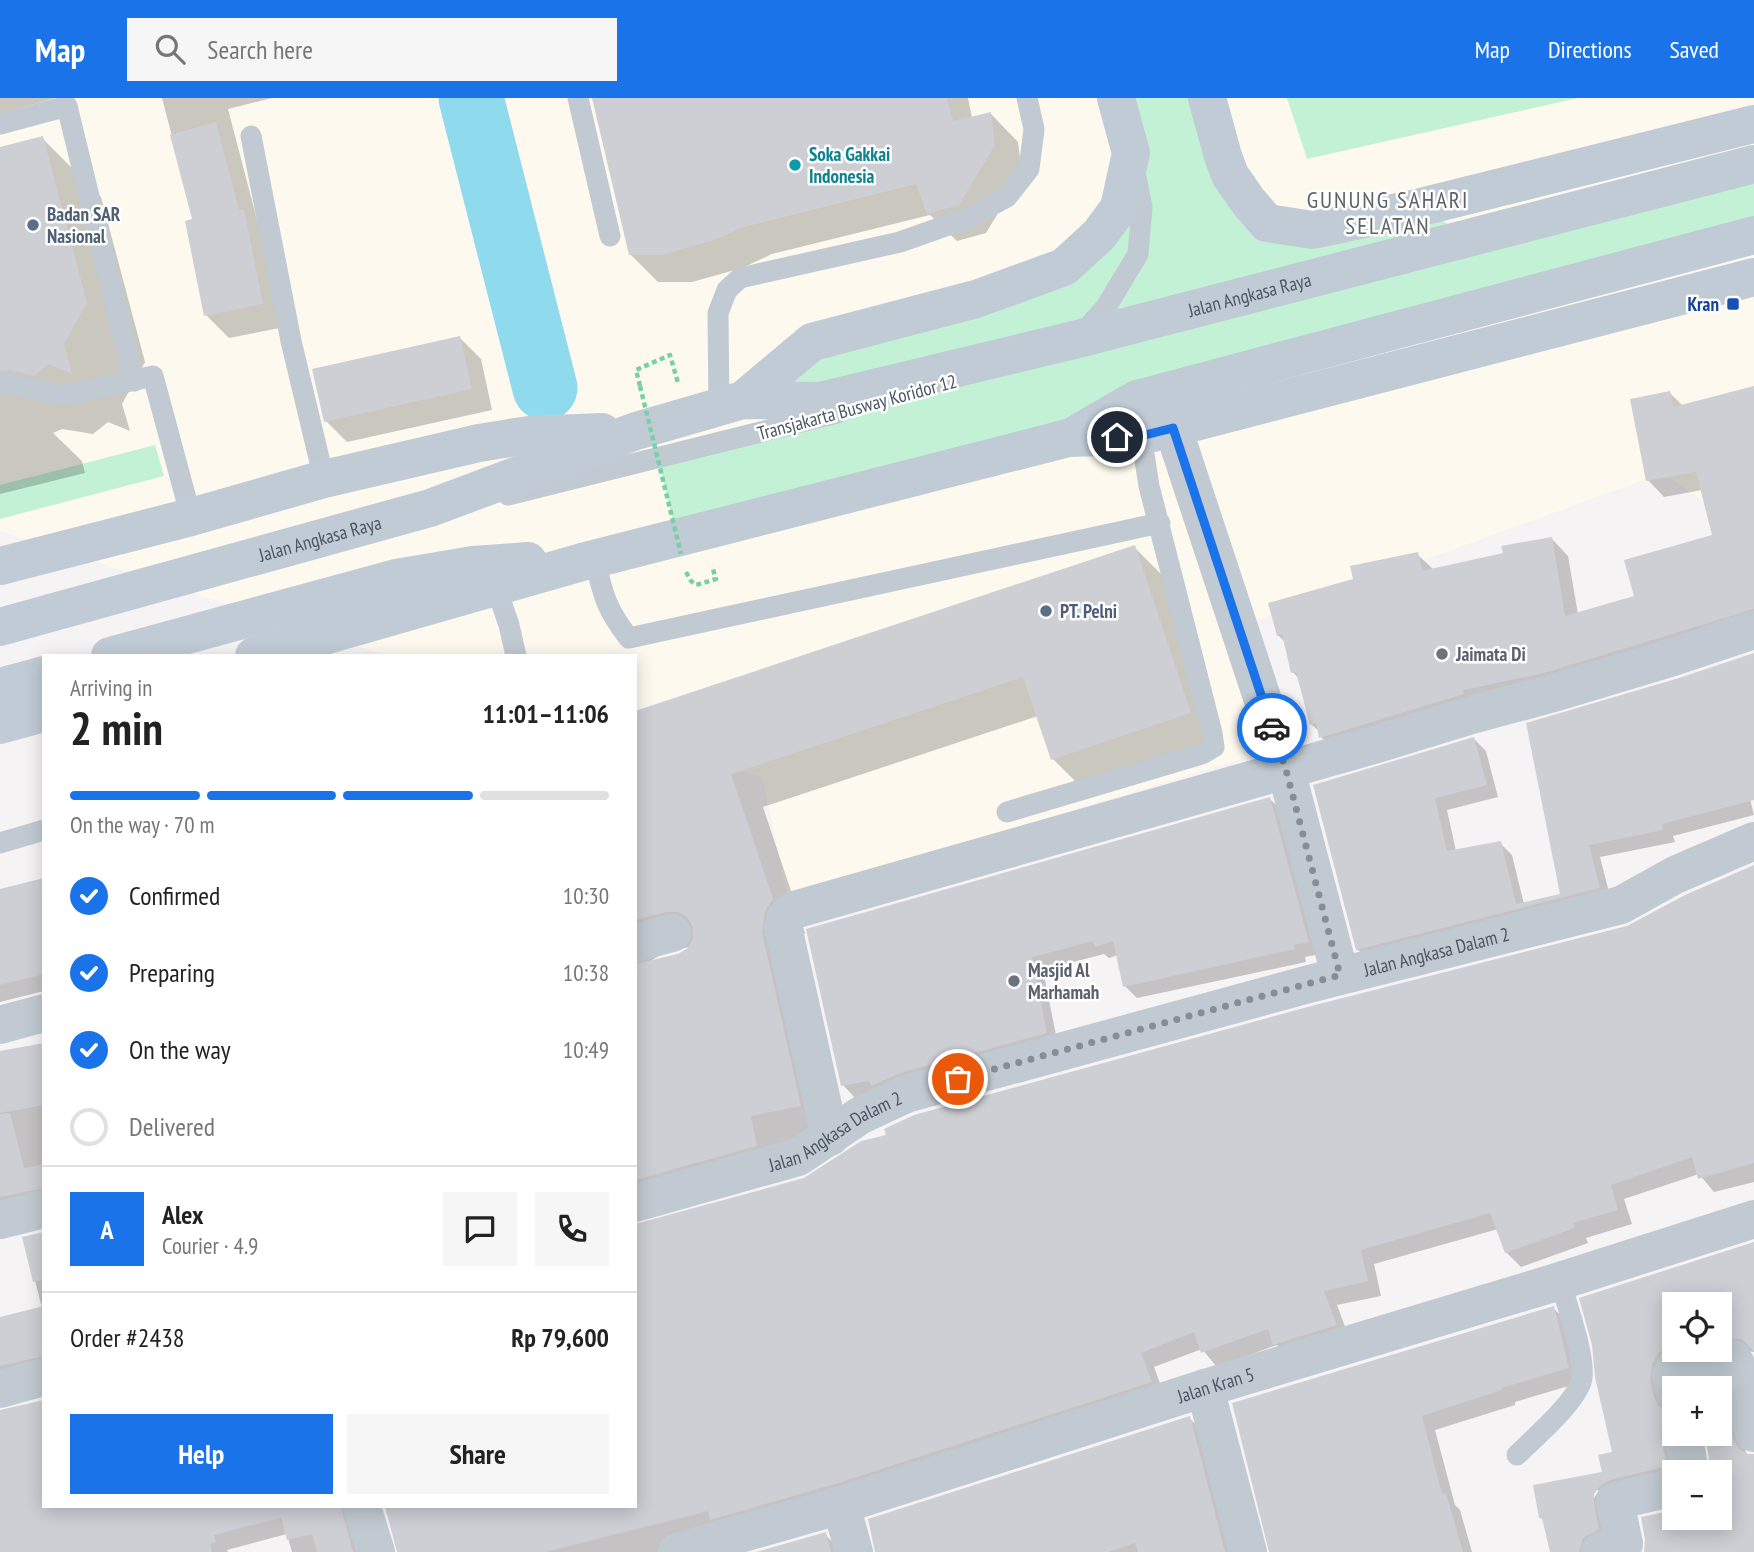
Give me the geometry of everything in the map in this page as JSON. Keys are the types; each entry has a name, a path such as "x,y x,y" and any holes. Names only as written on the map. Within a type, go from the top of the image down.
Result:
{"main road":[{"path":"1115,98 1130,153"},
{"path":"1207,98 1230,175 1242,192 1267,223 1313,230 1421,207 1754,124"},
{"path":"1593,205 1641,152"},
{"name":"Jalan Angkasa Raya","path":"731,404 812,342 976,299 1064,267 1098,235 1119,208 1130,153"},
{"name":"Jalan Angkasa Raya","path":"0,627 430,508 636,431 731,404 820,401 1078,339 1754,164"},
{"path":"1421,207 1468,237"},
{"path":"1068,438 1136,399 1754,235"},
{"path":"1662,258 1716,287"},
{"path":"261,654 589,561 1068,438 1157,432 1754,277"},
{"name":"Jalan Angkasa Raya","path":"0,566 191,517 324,479 479,443 529,435 636,431"},
{"path":"117,654 396,578 473,565 589,561"},
{"path":"0,687 42,675"},
{"path":"0,725 42,714"}],"street":[{"path":"1157,432 1286,770 1340,975"},
{"path":"830,1137 783,927 786,917 794,910 1550,694 1754,630"},
{"name":"Jalan Angkasa Dalam 2","path":"637,1202 798,1157 861,1115 906,1094 1340,975 1620,905 1675,875 1754,841"},
{"path":"637,942 672,933"},
{"path":"0,1025 42,1014"},
{"path":"0,1220 42,1210"},
{"name":"Jalan Kran 5","path":"685,1551 841,1505 1205,1388 1560,1281 1754,1219"},
{"path":"1671,1376 1676,1366 1733,1359 1754,1433"},
{"path":"0,1389 42,1378"},
{"path":"1205,1388 1248,1552"},
{"path":"1600,1552 1624,1544 1615,1501 1662,1490"},
{"path":"841,1505 854,1552"},
{"path":"362,1508 376,1552"}],"lane":[{"path":"578,98 610,236"},
{"path":"731,404 718,313 727,290 740,278 900,242 968,218 1007,197 1028,169 1034,129 1027,98"},
{"path":"0,124 67,106 134,381"},
{"path":"251,135 290,341 324,479"},
{"name":"Transjakarta Busway Koridor 12","path":"430,508 521,493 896,398 1050,355 1078,339 1106,307 1138,254 1142,207 1130,153"},
{"path":"0,385 6,383 63,396 153,376 191,517"},
{"path":"1007,812 1202,754 1214,747 1194,657 1149,486 1157,432 1136,399"},
{"path":"589,561 606,606 629,638 1160,523"},
{"path":"496,587 516,654"},
{"path":"0,844 42,831"},
{"path":"1517,1455 1556,1416 1581,1382 1582,1360 1560,1281"}],"path":[{"path":"670,355 636,370 681,554"},
{"path":"684,569 696,585 716,579"}],"shaded area":[{"path":"0,98 1754,98 1754,537 1663,473 1256,621 1297,742 788,897 762,777 637,737 637,654 382,654 0,531"}],"green space":[{"path":"1116,98 1211,98 1267,223 1421,207 1468,237 1754,164 1754,235 677,538 658,460 1050,355 743,400 812,342 1064,267 1119,208"},
{"path":"1287,98 1578,98 1307,159"},
{"path":"155,445 164,476 0,519 0,485"}],"building":[{"name":"Soka Gakkai Indonesia","path":"592,98 947,98 953,121 991,112 995,145 959,205 927,214 916,184 744,227 714,240 663,255 629,255"},
{"path":"216,122 239,210 244,209 263,304 204,316 185,221 192,219 170,135"},
{"name":"Badan SAR Nasional","path":"43,136 87,303 64,344 72,374 48,364 34,376 9,370 0,371 0,147"},
{"path":"460,336 472,389 324,422 312,369"},
{"path":"1754,386 1754,609 1544,673 1463,690 1464,694 1319,738 1316,723 1310,725 1296,672 1291,673 1282,634 1277,636 1268,603 1353,579 1350,566 1418,552 1422,571 1503,553 1501,546 1552,537 1565,616 1634,596 1624,560 1712,535 1696,472 1646,481 1630,399 1670,391 1673,407"},
{"path":"1135,545 1191,713 1051,760 1023,677 731,774 773,899 765,911 762,932 801,1106 751,1116 757,1146 637,1179 637,964 678,954 688,948 693,938 693,927 687,917 678,912 666,912 637,919 637,710"},
{"path":"1754,653 1754,800 1662,824 1663,830 1589,845 1600,888 1356,950 1313,785 1474,737 1487,785 1435,798 1447,851 1501,841 1516,904 1560,894 1526,723"},
{"path":"1270,797 1309,942 1294,945 1295,949 1123,987 1113,941 1095,947 1093,941 1032,957 1047,1033 900,1073 871,1086 869,1081 841,1086 806,929"},
{"path":"1754,865 1754,1163 1698,1179 1692,1157 1611,1185 1618,1210 1573,1223 1575,1228 1505,1253 1490,1213 1361,1250 1368,1281 1324,1291 1337,1325 1273,1345 1268,1329 1201,1353 1194,1332 1141,1353 1152,1382 835,1484 710,1520 708,1511 545,1552 397,1552 385,1508 637,1508 637,1223 804,1178 861,1141 886,1135 884,1129 914,1115 1315,1005 1627,926 1685,895"},
{"path":"42,878 42,974 0,985 0,889"},
{"path":"42,1043 42,1105 0,1113 0,1051"},
{"path":"10,1113 24,1168 42,1164 42,1188 0,1197 0,1114"},
{"path":"42,1232 42,1280 33,1282 22,1237"},
{"path":"1754,1242 1754,1351 1742,1339 1732,1339 1732,1292 1662,1292 1662,1350 1652,1365 1650,1379 1654,1397 1662,1408 1661,1437 1666,1460 1662,1460 1662,1467 1610,1480 1601,1485 1594,1494 1599,1529 1583,1538 1579,1552 1550,1552 1542,1518 1539,1518 1533,1485 1602,1472 1598,1455 1612,1452 1595,1377 1592,1345 1579,1298"},
{"path":"42,1306 42,1356 0,1366 0,1317"},
{"path":"1554,1306 1569,1368 1422,1416 1442,1494 1446,1493 1463,1552 1269,1552 1232,1403"},
{"path":"42,1400 42,1508 341,1508 353,1552 317,1552 312,1534 287,1540 281,1518 214,1535 216,1542 210,1544 212,1552 0,1552 0,1410"},
{"path":"1190,1416 1225,1552 1138,1552 1135,1543 1108,1552 875,1552 868,1519"},
{"path":"1732,1435 1739,1449 1754,1454 1754,1552 1644,1552 1641,1517 1662,1513 1662,1530 1732,1530 1732,1460 1709,1460 1707,1446 1732,1446"},
{"path":"826,1532 831,1552 756,1552"}],"waterway":[{"path":"471,98 545,388"}],"way so far":[{"path":"958,1079 1340,975 1286,770 1272,728"}],"place":[{"name":"Soka Gakkai Indonesia","path":"795,165"},
{"name":"Badan SAR Nasional","path":"33,225"},
{"name":"Kran","path":"1733,304"},
{"name":"PT. Pelni","path":"1046,611"},
{"name":"Jaimata Di","path":"1442,654"},
{"name":"Masjid Al Marhamah","path":"1014,981"}],"district":[{"name":"GUNUNG SAHARI SELATAN","path":"1388,212"}],"route":[{"path":"1117,437 1141,436 1173,428 1272,728"}]}
